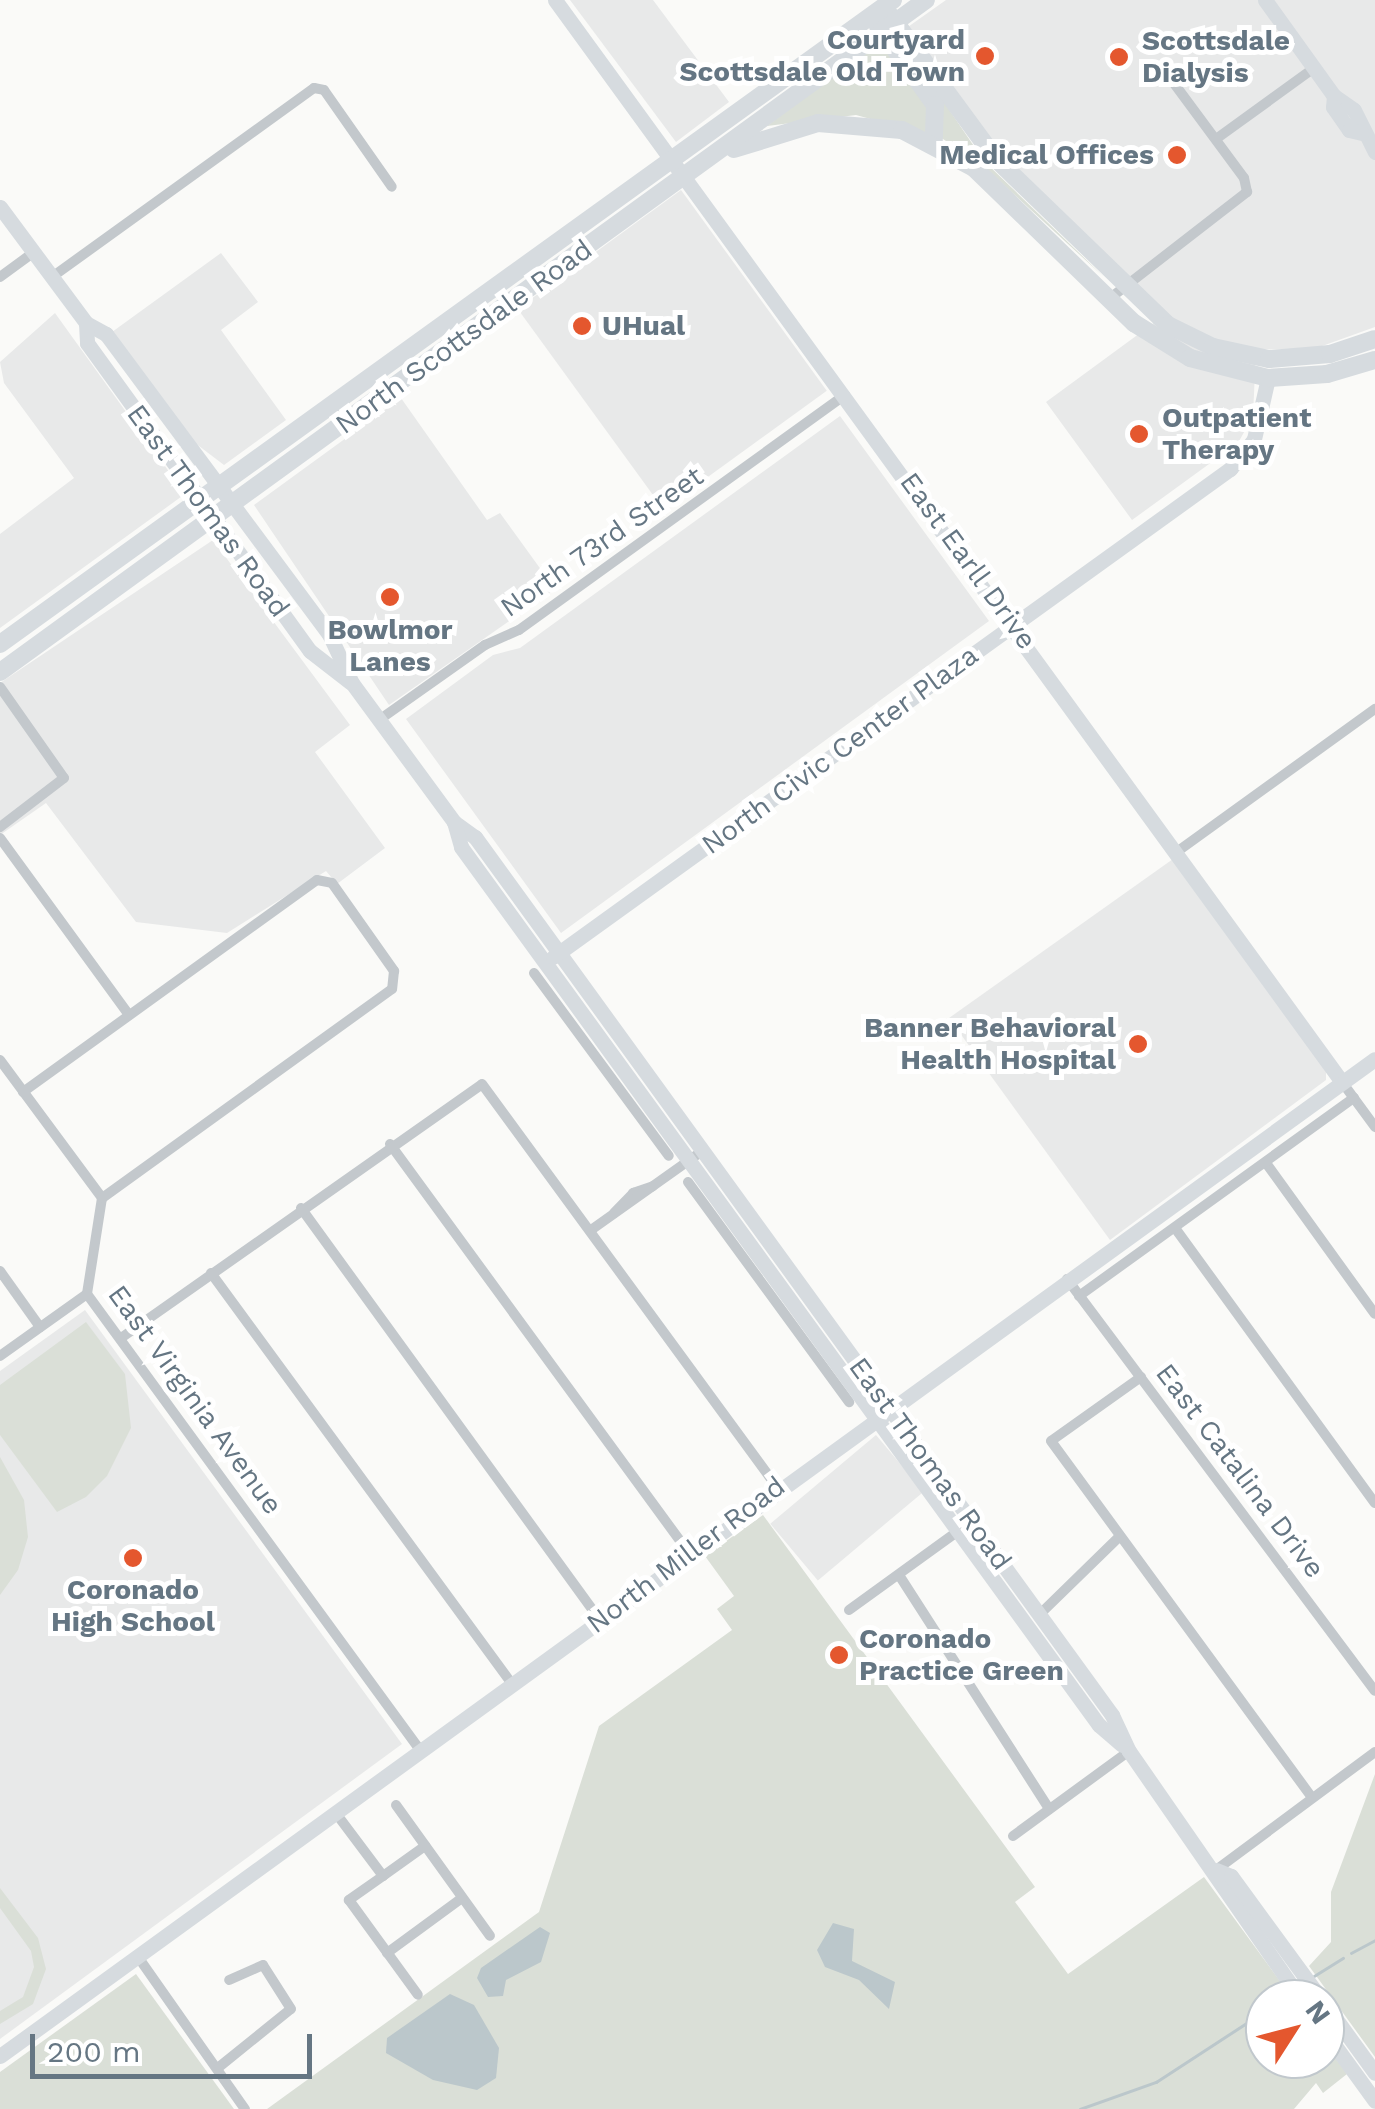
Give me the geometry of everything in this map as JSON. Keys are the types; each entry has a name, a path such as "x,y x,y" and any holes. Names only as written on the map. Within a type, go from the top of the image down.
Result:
{"main road":[{"name":"East Earll Drive","path":"555,0 674,160 694,170 846,394 1342,1082"},
{"name":"North Scottsdale Road","path":"0,644 674,160 885,15 926,0"},
{"path":"1265,0 1334,96 1346,98 1375,152"},
{"name":"North Scottsdale Road","path":"0,672 694,170 885,15"},
{"path":"885,15 934,102 934,142"},
{"path":"885,15 1000,164"},
{"path":"936,117 953,116 1176,351 1268,378 1328,374 1375,360"},
{"path":"694,170 761,137 818,122 869,123 934,142 974,168 1072,262 1181,332 1269,359 1330,354 1375,338"},
{"name":"East Thomas Road","path":"0,207 86,323 106,334 329,634 352,684 454,822 462,847 665,1127"},
{"name":"East Thomas Road","path":"86,323 87,344 310,650 352,684"},
{"name":"North Civic Center Plaza","path":"546,962 1240,460 1264,412 1268,378"},
{"path":"25,626 39,645"},
{"name":"East Thomas Road","path":"546,962 583,1026 665,1127 695,1155 712,1190 817,1346 882,1411 958,1531 1099,1725 1129,1751"},
{"name":"North Miller Road","path":"0,2056 777,1487 1375,1059"},
{"name":"East Thomas Road","path":"712,1190 1040,1615 1112,1716 1129,1751 1216,1870 1218,1884 1297,1979"},
{"name":"East Thomas Road","path":"1345,2037 1365,2068 1375,2100"},
{"name":"East Thomas Road","path":"1345,2050 1365,2068"}],"street":[{"path":"1117,293 1247,192 1216,140 1162,67"},
{"path":"1216,140 1314,68"},
{"path":"52,277 314,88 324,90 392,187"},
{"path":"0,277 34,252"},
{"name":"North Civic Center Plaza","path":"1268,378 1269,359"},
{"name":"North 73rd Street","path":"379,720 485,645 519,630 846,394"},
{"path":"0,687 64,778 0,827"},
{"path":"1178,851 1375,708"},
{"path":"0,838 129,1014"},
{"path":"0,1060 23,1092 102,1198 396,980 324,880 23,1092"},
{"name":"East Earll Drive","path":"1342,1082 1375,1127"},
{"path":"121,1338 390,1144 482,1084 777,1487"},
{"path":"1079,1296 1354,1098"},
{"name":"East Thomas Road","path":"665,1127 670,1156"},
{"path":"390,1144 689,1553"},
{"path":"591,1230 695,1155"},
{"path":"1266,1163 1375,1314"},
{"name":"East Thomas Road","path":"688,1182 712,1190"},
{"name":"East Virginia Avenue","path":"102,1198 87,1294 420,1750"},
{"path":"300,1208 600,1620"},
{"path":"1175,1228 1375,1503"},
{"path":"0,1272 40,1327"},
{"path":"211,1273 512,1684"},
{"name":"East Catalina Drive","path":"1067,1280 1375,1692"},
{"path":"0,1356 87,1294"},
{"name":"East Thomas Road","path":"817,1346 850,1402"},
{"path":"1141,1377 1051,1441 1312,1797"},
{"path":"850,1610 958,1531"},
{"path":"1040,1615 1120,1536"},
{"path":"899,1574 1049,1809"},
{"path":"1013,1836 1129,1751"},
{"path":"1216,1870 1375,1752"},
{"path":"396,1805 490,1936"},
{"path":"335,1812 383,1876"},
{"path":"418,1995 349,1900 425,1846"},
{"path":"387,1952 462,1898"},
{"path":"138,1956 245,2109"},
{"path":"219,2067 291,2009 263,1966 229,1980"}],"shaded area":[{"path":"570,0 653,0 729,102 676,142"},
{"path":"946,0 1375,0 1375,327 1311,350 1256,349 1253,416 1238,443 1132,520 1046,402 1166,314 977,128 905,29"},
{"path":"899,36 984,161 1104,277 982,165 943,139 856,115 767,126 876,43"},
{"path":"681,190 827,391 663,509 518,309"},
{"path":"221,253 258,302 221,330 286,420 224,465 195,443 112,332"},
{"path":"55,313 185,494 0,628 0,534 74,478 4,383 0,362"},
{"path":"401,398 487,520 500,513 555,589 389,705 254,505"},
{"path":"840,416 989,621 561,933 406,719 493,655 520,648"},
{"path":"213,540 350,725 315,752 385,848 337,884 326,871 227,933 136,922 46,803 0,835 0,683"},
{"name":"Banner Behavioral Health Hospital","path":"1173,859 1326,1071 1326,1080 1110,1240 949,1018"},
{"name":"Coronado High School","path":"85,1310 402,1744 0,2039 0,1371"},
{"path":"86,1322 125,1374 131,1428 107,1476 86,1497 57,1512 0,1435 0,1385"},
{"path":"876,1435 924,1492 818,1580 770,1524"},
{"path":"0,1457 24,1500 28,1537 18,1570 0,1595"},
{"path":"763,1515 1035,1887 1015,1902 1068,1974 1204,1877 1278,1979 1245,1979 1245,2079 1341,2079 1323,2093 1316,2083 1294,2109 267,2109 539,1912 599,1726 732,1630 717,1609 734,1596 705,1556"},
{"path":"1375,1774 1375,2057 1345,2016 1345,1979 1318,1979 1309,1966 1331,1942 1331,1892"},
{"path":"0,1888 38,1938 46,1969 33,2004 0,2024 0,2011 23,1997 34,1967 31,1951 0,1908"},
{"path":"833,1923 854,1929 852,1961 895,1982 889,2009 859,1980 825,1967 817,1950"},
{"path":"540,1927 550,1933 541,1962 506,1980 503,1996 488,1997 477,1978 481,1968"},
{"path":"136,1974 234,2109 0,2109 0,2072"},
{"path":"450,1994 474,2005 499,2048 496,2078 477,2090 433,2080 386,2053 387,2038"}],"waterway":[{"path":"1351,1953 1375,1940"},
{"path":"1314,1976 1343,1958"},
{"path":"1080,2109 1156,2082 1245,2024"}],"place":[{"name":"Courtyard Scottsdale Old Town","path":"985,56"},
{"name":"Scottsdale Dialysis","path":"1119,57"},
{"name":"Medical Offices","path":"1177,155"},
{"name":"UHual","path":"582,326"},
{"name":"Outpatient Therapy","path":"1139,434"},
{"name":"Bowlmor Lanes","path":"390,597"},
{"name":"Banner Behavioral Health Hospital","path":"1138,1044"},
{"name":"Coronado High School","path":"133,1558"},
{"name":"Coronado Practice Green","path":"839,1655"}]}
